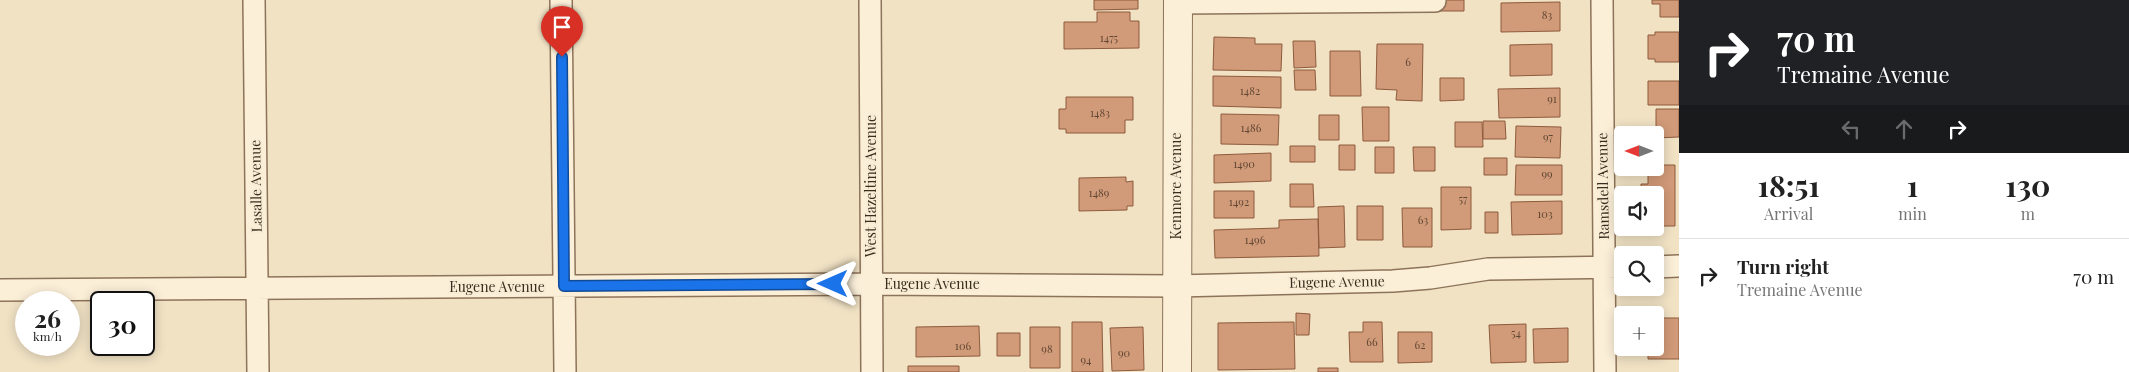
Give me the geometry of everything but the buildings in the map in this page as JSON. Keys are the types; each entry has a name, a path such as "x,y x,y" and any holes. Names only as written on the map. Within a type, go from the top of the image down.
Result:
{"street":[{"name":"Lasalle Avenue","path":"254,0 258,372"},
{"path":"562,0 565,372"},
{"name":"West Hazeltine Avenue","path":"870,0 872,372"},
{"name":"Ramsdell Avenue","path":"1602,0 1613,267 1605,372"},
{"path":"1178,1 1435,1"},
{"name":"Kenmore Avenue","path":"1177,372 1178,1"},
{"path":"1664,267 1679,266"},
{"name":"Eugene Avenue","path":"0,290 872,284 1176,286 1393,281 1430,278 1488,269 1613,267"}],"route":[{"path":"562,57 564,286 833,284"}]}
